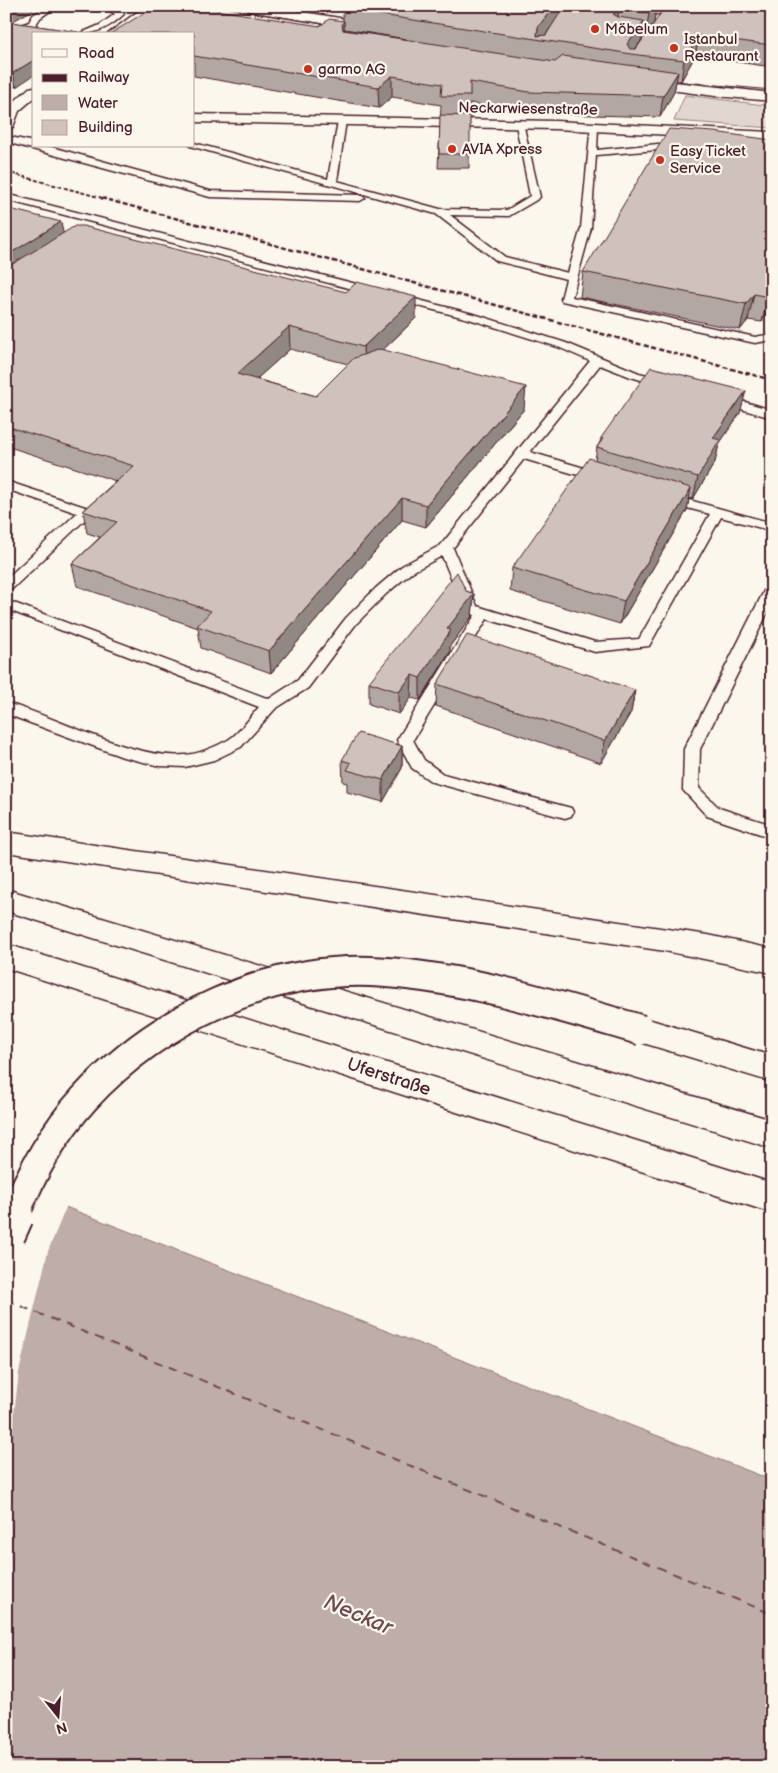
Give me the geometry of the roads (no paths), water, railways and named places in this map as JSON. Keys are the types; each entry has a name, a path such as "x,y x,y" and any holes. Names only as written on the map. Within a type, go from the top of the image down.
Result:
{"main road":[{"path":"117,32 153,6"},
{"path":"242,13 374,27"},
{"path":"242,13 368,39"},
{"path":"626,80 715,92 772,97"},
{"path":"25,122 7,124 13,109 32,93"},
{"name":"Neckarwiesenstraße","path":"195,118 342,121 423,120 520,125 674,129 772,136"},
{"path":"6,842 708,947 772,961"},
{"path":"6,900 772,1134"},
{"name":"Uferstraße","path":"6,956 772,1198"},
{"path":"6,1234 28,1182 60,1131 84,1099 109,1074 139,1047 202,1009 231,996 265,985 340,973 377,972 443,978 517,994 772,1069"}],"lane":[{"path":"6,34 32,24 36,17 53,6"},
{"path":"88,32 102,27 120,14 106,6"},
{"path":"332,183 342,121"},
{"path":"195,146 440,212 509,213 535,197 520,125"},
{"path":"594,126 586,228 566,299 755,340 772,336"},
{"path":"6,139 32,145"},
{"path":"592,153 658,147 693,148"},
{"path":"42,148 210,194 391,199"},
{"path":"6,197 101,226 473,317 562,345 636,376 682,388"},
{"path":"440,212 501,259 572,277"},
{"path":"6,708 128,753 160,760 185,761 208,756 235,743 270,705 303,684 351,622 381,591 407,568 446,548 598,359"},
{"path":"710,396 772,414"},
{"path":"522,454 614,482"},
{"path":"6,485 86,512 6,587"},
{"path":"652,493 717,513 772,527"},
{"path":"446,548 471,609 595,646 644,643 717,513"},
{"path":"772,589 692,749 691,790 714,812 772,832"},
{"path":"6,604 270,705"},
{"path":"484,612 405,740 418,764 438,778 565,812"}],"water":[{"name":"Neckar","path":"6,1184 772,1480 772,1767 6,1767"}],"tram line":[{"path":"192,6 219,11"},
{"path":"214,6 336,26"},
{"path":"662,80 772,90"}],"railway":[{"path":"6,172 106,199"},
{"path":"101,198 772,380"}],"place":[{"name":"Möbelum","path":"595,29"},
{"name":"Istanbul Restaurant","path":"674,48"},
{"name":"garmo AG","path":"308,69"},
{"name":"AVIA Xpress","path":"452,149"},
{"name":"Easy Ticket Service","path":"660,160"}]}
